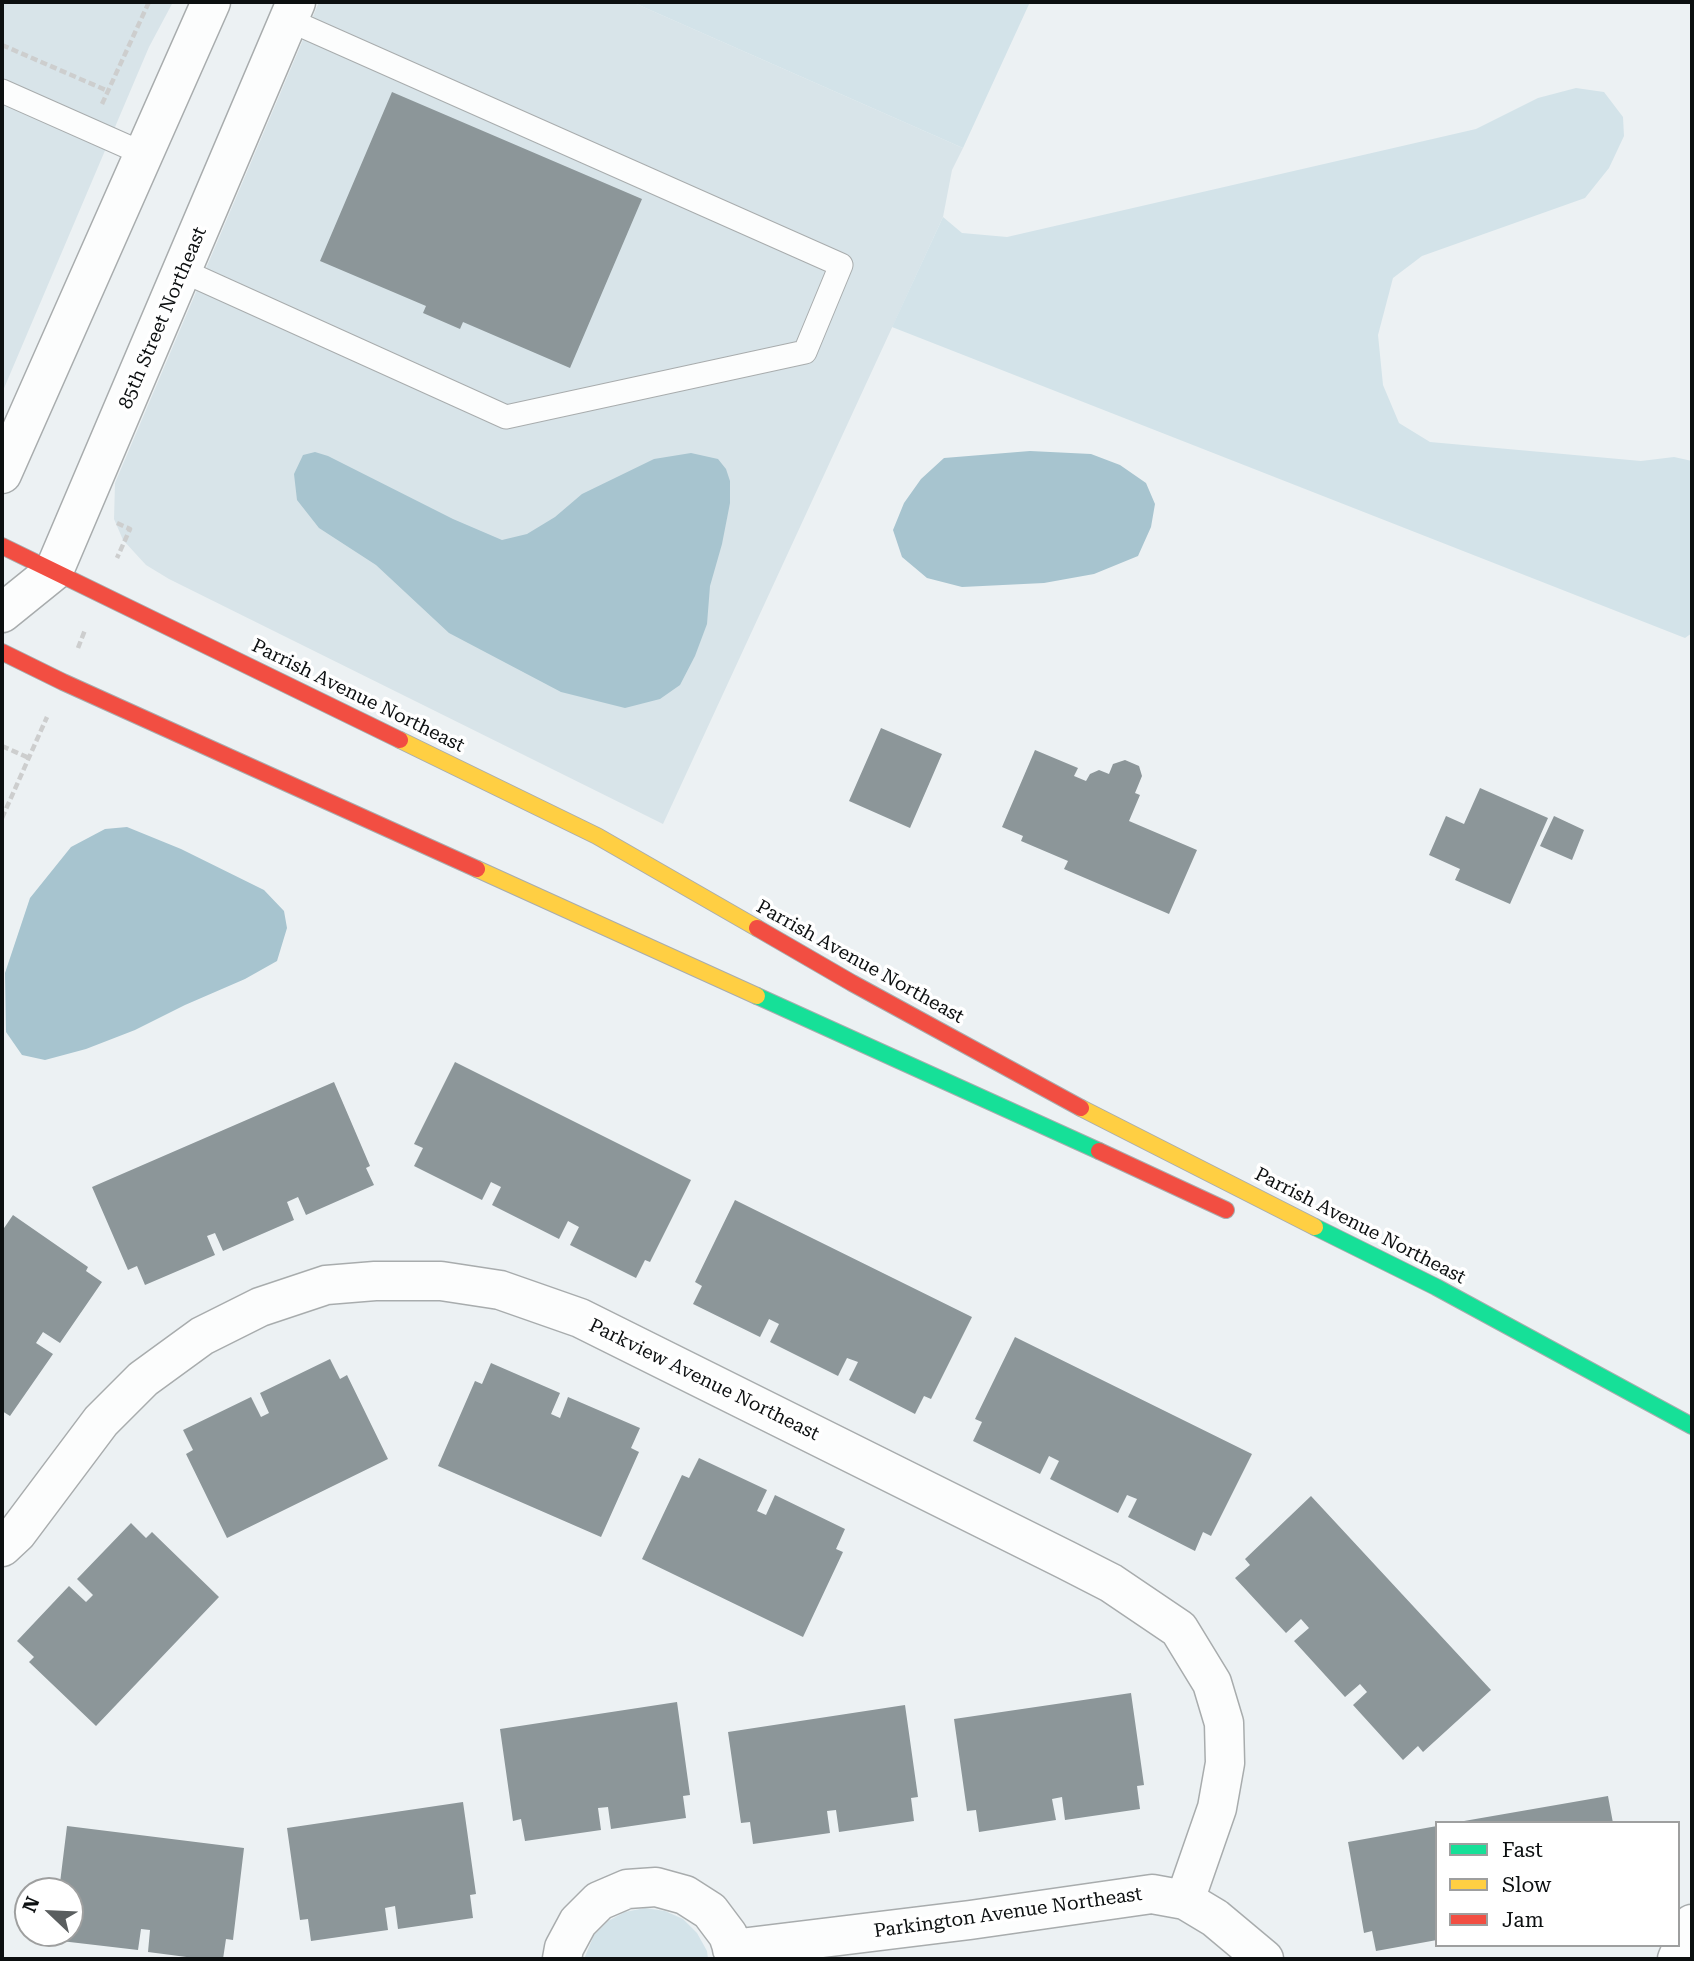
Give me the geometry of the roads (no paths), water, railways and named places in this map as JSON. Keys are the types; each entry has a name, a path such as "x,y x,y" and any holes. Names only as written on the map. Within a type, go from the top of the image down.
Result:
{"main road":[{"name":"Parrish Avenue Northeast","path":"2,546 597,836 852,983 1050,1091 1436,1287 1692,1427"},
{"path":"2,652 1244,1219"},
{"name":"Parrish Avenue Northeast","path":"1493,1335 1692,1427"}],"street":[{"path":"2,474 211,2"},
{"name":"85th Street Northeast","path":"2,613 54,571 293,11"},
{"name":"Parkview Avenue Northeast","path":"2,1547 17,1532 101,1421 143,1379 202,1336 260,1307 326,1285 375,1281 441,1281 500,1290 580,1318 1054,1554 1111,1583 1179,1629 1212,1683 1224,1723 1225,1763 1217,1808 1185,1900"},
{"path":"562,1959 564,1948 578,1922 599,1901 627,1889 656,1887 685,1895 710,1911 728,1935 734,1954"},
{"name":"Parkington Avenue Northeast","path":"734,1954 1152,1894 1185,1900 1215,1918 1264,1959"},
{"path":"1677,1959 1692,1924"}],"lane":[{"path":"183,271 506,417 804,352 841,265 293,11"},
{"path":"2,91 144,154"}],"water":[{"path":"1030,451 1091,454 1120,465 1146,483 1155,504 1151,527 1138,556 1094,574 1044,583 962,587 927,578 902,557 893,530 904,503 921,479 944,458"},
{"path":"315,452 502,540 527,534 555,517 582,494 654,459 691,453 718,459 726,469 730,481 730,503 710,586 707,624 680,685 660,699 625,708 561,692 449,633 376,565 319,528 297,500 294,474 303,455"},
{"path":"127,827 181,849 264,890 284,911 287,928 277,961 245,979 135,1030 86,1049 45,1060 22,1055 6,1032 5,973 30,898 71,847 105,829"}]}
